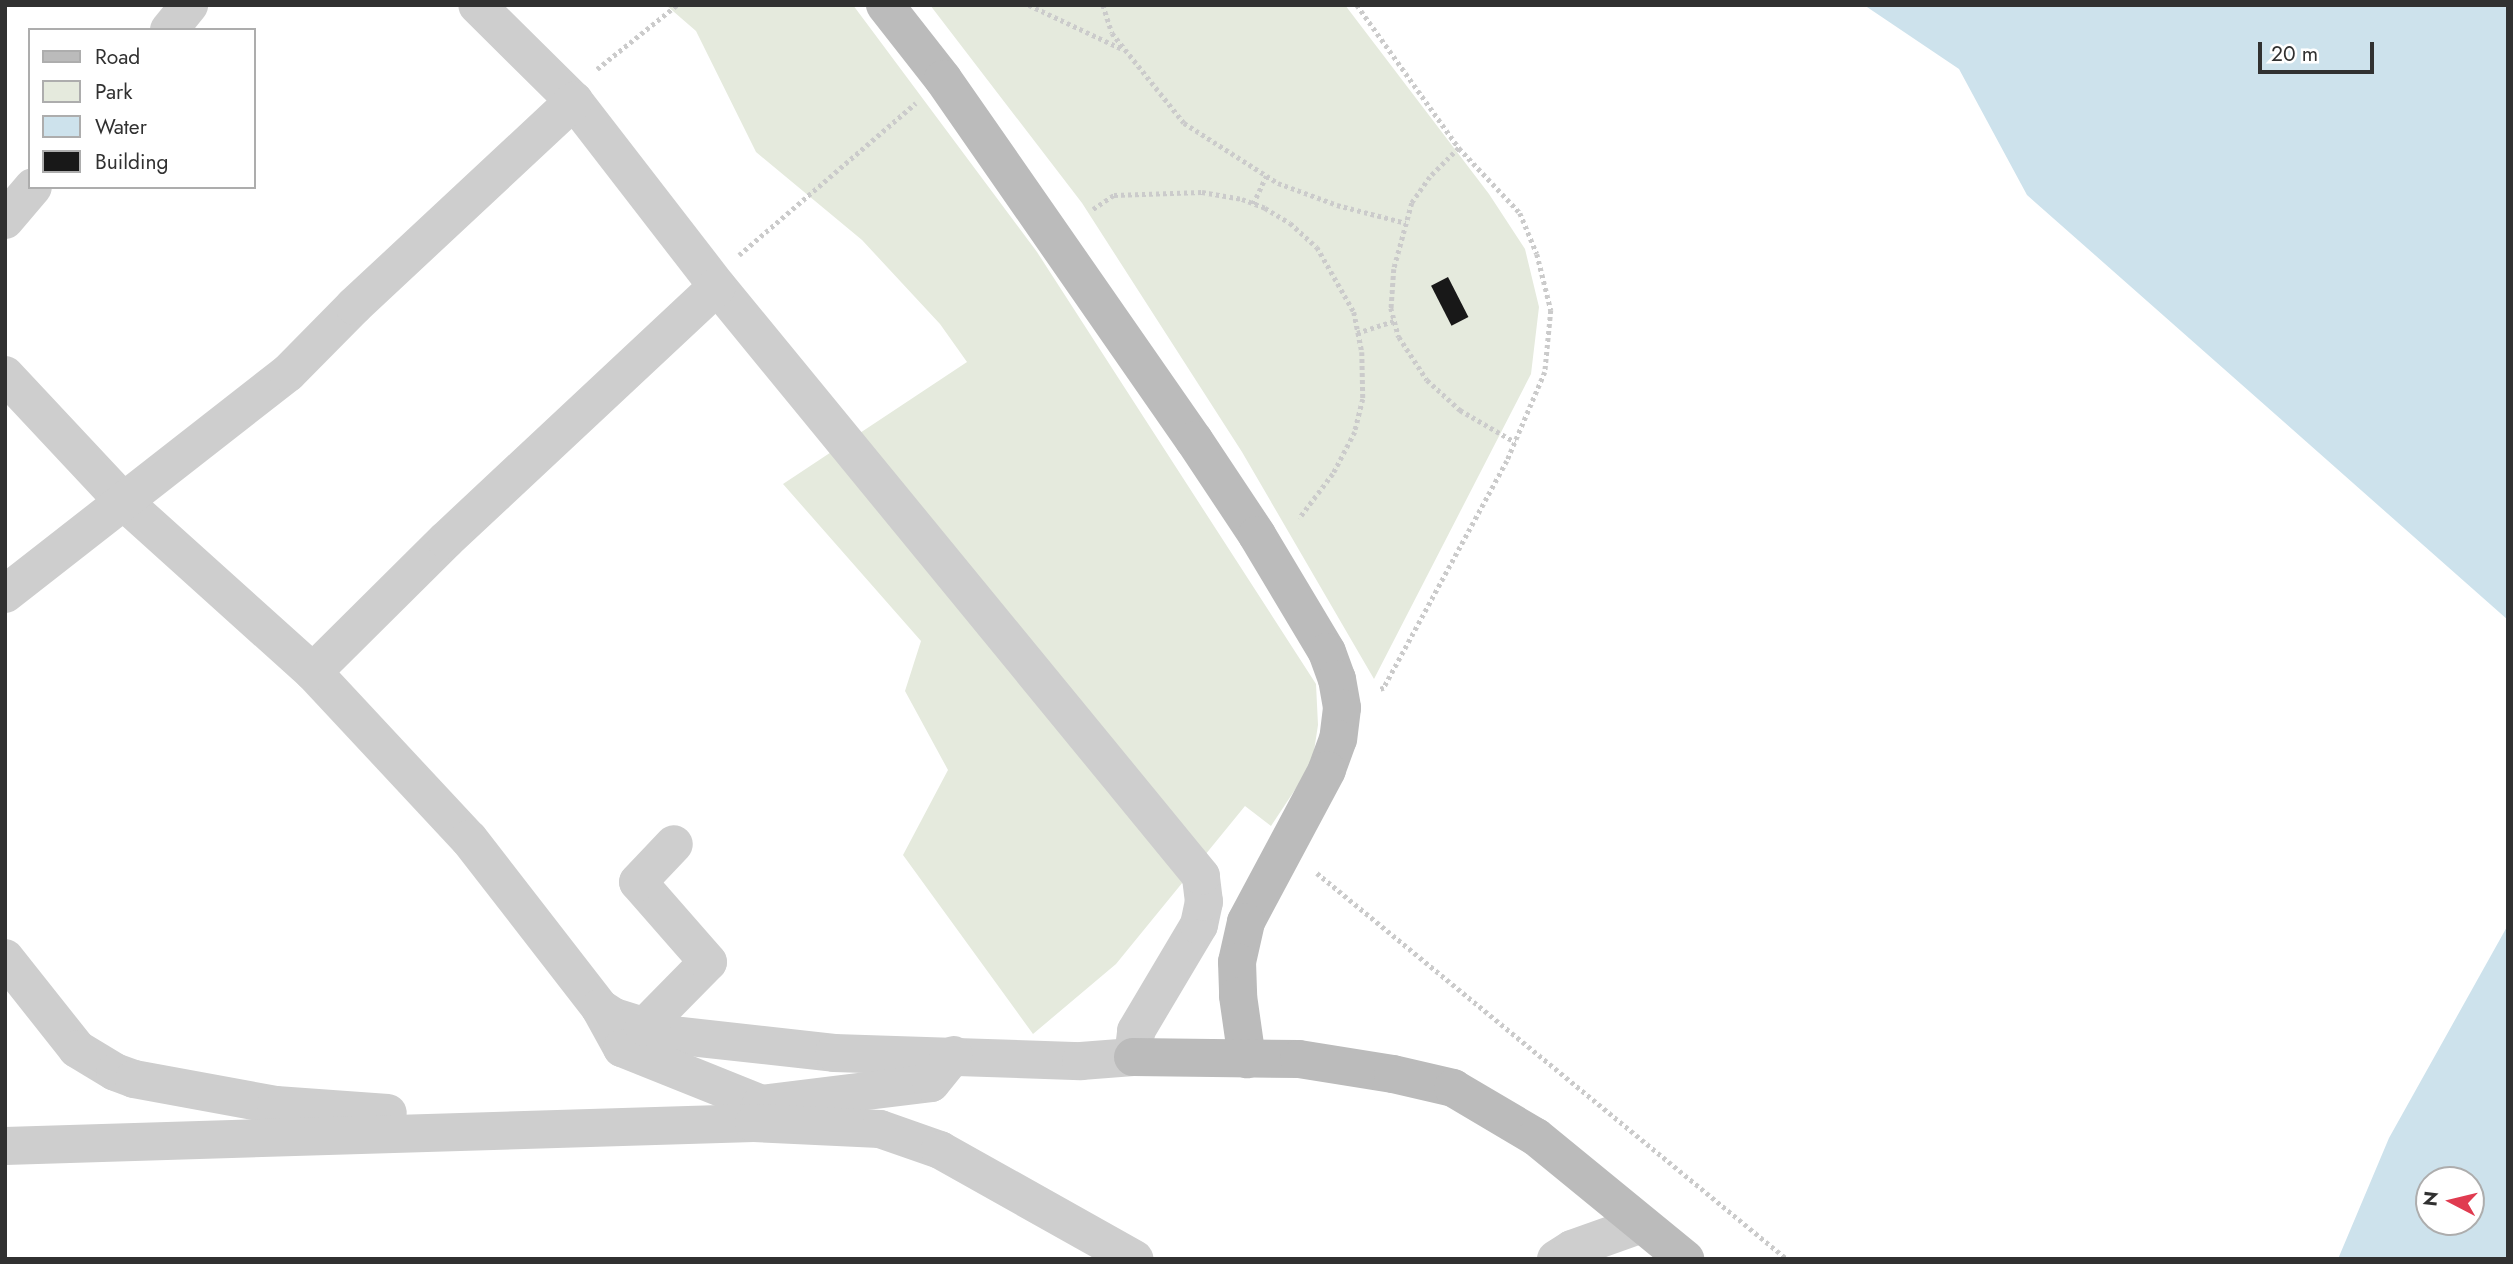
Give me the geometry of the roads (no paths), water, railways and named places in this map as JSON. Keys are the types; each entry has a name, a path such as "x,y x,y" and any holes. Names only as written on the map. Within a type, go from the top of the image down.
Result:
{"street":[{"path":"171,28 189,5"},
{"path":"477,5 570,97 715,282 1201,876 1203,902 1199,925 1136,1031 1133,1057"},
{"path":"885,5 943,79 1257,535 1327,652 1337,679 1342,708 1338,739 1327,771 1246,922 1237,961 1238,996 1247,1059"},
{"path":"5,594 288,373 570,97"},
{"path":"5,220 31,189"},
{"path":"313,672 446,540 715,282"},
{"path":"5,375 124,502 313,672 469,839 600,1008 622,1048 757,1114 880,1129 940,1150 1134,1259"},
{"path":"644,1027 708,962 638,882 674,844"},
{"path":"5,958 77,1049 134,1079 276,1105 423,1115 505,1130"},
{"path":"600,1008 614,1017 672,1035 834,1053 1081,1061 1133,1057 1299,1059 1393,1074 1453,1088 1536,1137 1685,1259"},
{"path":"5,1146 505,1130 757,1114 931,1083 954,1055"},
{"path":"1556,1259 1572,1249 1642,1224"}],"water":[{"path":"1864,5 2508,5 2508,620 2027,195 1959,69"},
{"path":"2508,925 2508,1259 2338,1259 2389,1138"}]}
